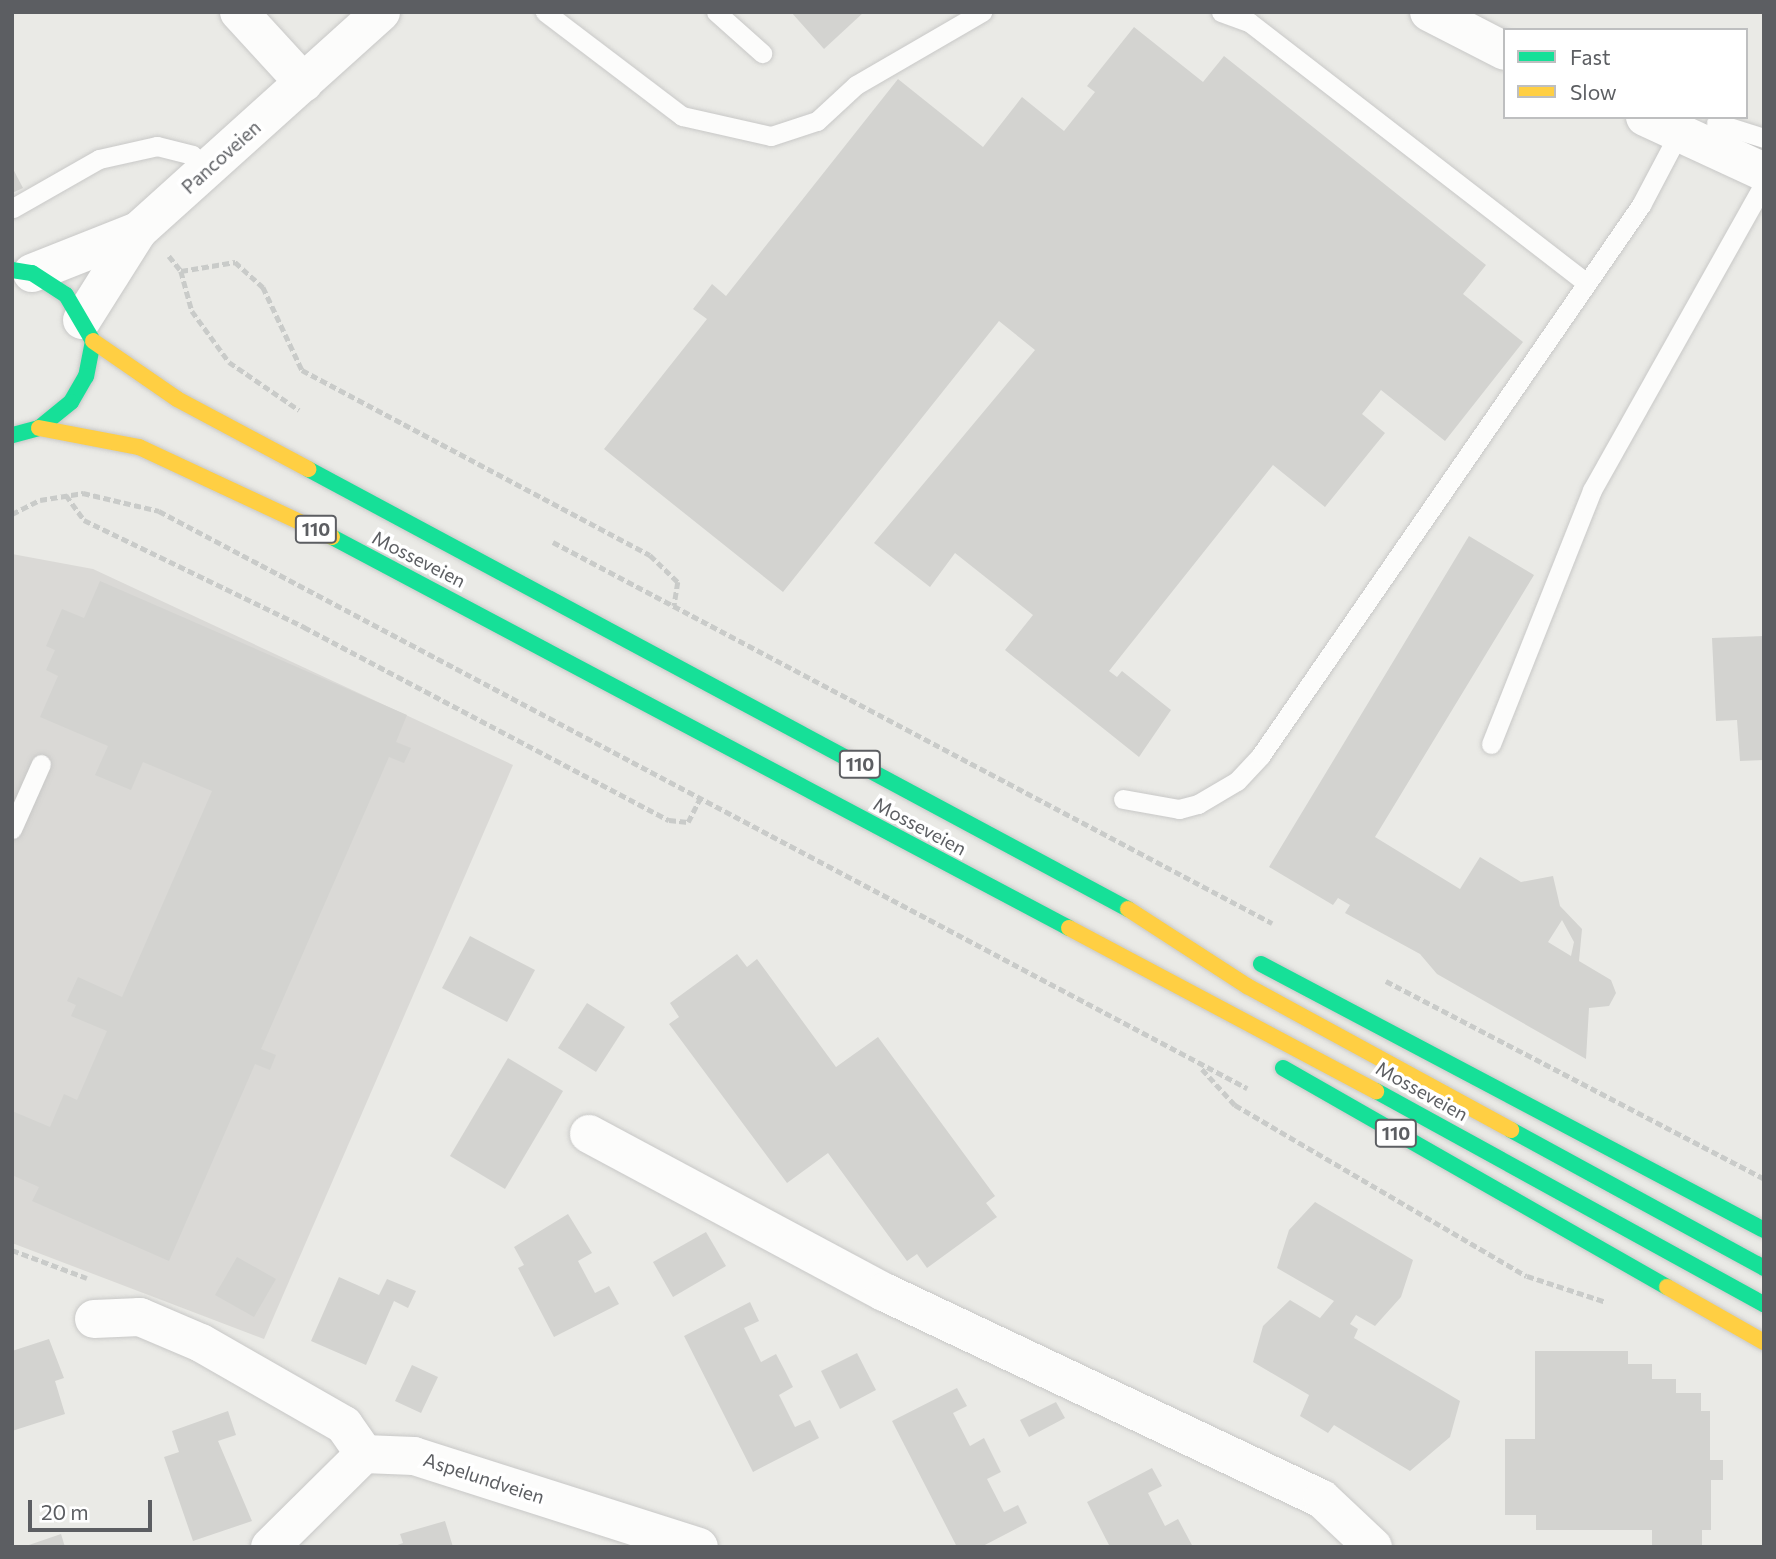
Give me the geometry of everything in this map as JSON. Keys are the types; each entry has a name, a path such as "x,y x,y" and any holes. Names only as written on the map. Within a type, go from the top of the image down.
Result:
{"highway":[{"name":"110","path":"12,435 39,428 71,402 86,376 87,331 66,295 22,272"},
{"name":"Mosseveien","path":"87,331 177,399 1122,905 1247,986 1764,1268"},
{"name":"Mosseveien","path":"39,428 139,447 217,479 1036,912 1164,974 1764,1304"},
{"name":"110","path":"1122,905 1222,948"},
{"name":"110","path":"1036,912 1191,1015"},
{"path":"1247,958 1764,1230"},
{"name":"110","path":"1264,1057 1764,1342"}],"street":[{"path":"239,12 304,83"},
{"name":"Pancoveien","path":"138,231 381,12"},
{"path":"1429,12 1503,50"},
{"path":"1693,127 1764,172"},
{"path":"22,272 138,231"},
{"path":"87,331 138,231"},
{"path":"589,1134 884,1292 1322,1499 1373,1547"},
{"path":"94,1320 140,1317 201,1343 344,1425 364,1454 270,1547"},
{"name":"Aspelundveien","path":"364,1454 414,1456 699,1547"}],"lane":[{"path":"545,12 682,116 771,136 817,121 856,85 982,12"},
{"path":"716,12 762,53"},
{"path":"1221,12 1248,22 1585,282"},
{"path":"1123,799 1179,808 1198,804 1237,781 1261,755 1585,282 1642,205 1693,127 1764,138"},
{"path":"13,208 99,159 157,146 192,155 206,170"},
{"path":"1491,744 1592,491 1764,184"},
{"path":"12,829 41,764"}],"path":[{"path":"138,231 181,271 192,311 229,362 299,410"},
{"path":"181,271 218,260 247,271 262,286 302,370 650,555 678,582 674,606"},
{"path":"12,513 66,495 96,493 159,510 701,797 1201,1069 1235,1105 1527,1276 1611,1304"},
{"path":"66,495 84,520 197,578 304,627 669,820 688,822 701,797"},
{"path":"553,542 1281,928"},
{"path":"1380,978 1764,1179"},
{"path":"12,1250 74,1271 122,1297 140,1317"}],"shaded area":[{"path":"12,554 93,569 513,765 264,1339 12,1243"}],"building":[{"path":"791,12 864,12 824,49"},
{"path":"1134,27 1203,82 1224,56 1486,265 1463,294 1523,342 1445,441 1381,390 1362,414 1385,433 1325,507 1273,465 1109,671 1117,677 1122,671 1171,710 1139,757 1005,650 1033,615 955,553 930,587 874,543 1035,350 999,321 783,592 604,449 707,319 693,309 712,284 726,296 898,79 983,147 1022,97 1064,131 1095,92 1087,86"},
{"path":"12,167 23,188 12,193"},
{"path":"1469,536 1534,575 1375,837 1460,889 1480,857 1521,882 1553,876 1560,906 1582,929 1579,961 1611,980 1616,993 1609,1006 1589,1008 1586,1059 1437,974 1420,954 1345,913 1350,905 1338,898 1333,905 1269,867","holes":["1562,920 1574,942 1571,956 1548,942"]},
{"path":"100,581 407,715 396,742 411,748 404,763 389,757 261,1049 276,1055 270,1070 255,1064 169,1261 32,1201 39,1187 12,1175 12,1111 50,1127 64,1094 77,1100 107,1031 71,1016 76,1005 67,1001 78,977 122,997 212,791 143,762 131,790 95,775 108,746 40,717 58,676 46,670 55,650 46,646 62,609 84,618"},
{"path":"1764,636 1764,760 1740,761 1737,720 1716,721 1712,638"},
{"path":"470,936 535,970 507,1022 442,988"},
{"path":"737,954 747,967 757,959 836,1067 878,1037 995,1196 986,1203 997,1217 927,1268 917,1254 907,1261 828,1153 787,1183 669,1024 679,1017 670,1003"},
{"path":"587,1003 625,1027 596,1072 558,1048"},
{"path":"508,1058 563,1091 505,1189 450,1156"},
{"path":"1315,1202 1413,1260 1401,1297 1375,1326 1356,1315 1350,1324 1358,1329 1354,1338 1460,1401 1450,1437 1410,1471 1334,1425 1328,1433 1300,1416 1309,1395 1253,1362 1263,1326 1290,1300 1320,1318 1334,1301 1277,1268 1289,1230"},
{"path":"568,1214 592,1253 578,1261 595,1293 609,1286 619,1304 554,1337 518,1268 524,1265 514,1247"},
{"path":"706,1232 726,1266 673,1297 653,1262"},
{"path":"237,1257 276,1279 254,1317 215,1295"},
{"path":"339,1277 379,1295 387,1279 416,1291 408,1308 394,1301 366,1365 311,1341"},
{"path":"750,1302 759,1321 744,1328 761,1362 776,1354 793,1387 779,1395 795,1427 810,1420 819,1438 753,1472 684,1336"},
{"path":"49,1339 64,1378 55,1381 65,1414 12,1431 12,1351"},
{"path":"1535,1351 1628,1351 1628,1364 1652,1364 1652,1379 1676,1379 1676,1393 1701,1393 1701,1411 1710,1411 1710,1460 1723,1460 1723,1480 1711,1480 1711,1530 1702,1530 1702,1547 1652,1547 1652,1530 1536,1530 1536,1515 1505,1515 1505,1439 1535,1439"},
{"path":"857,1353 876,1390 840,1409 821,1371"},
{"path":"412,1365 438,1377 421,1413 395,1401"},
{"path":"957,1388 967,1406 953,1413 970,1446 984,1438 1001,1472 987,1479 1004,1512 1018,1505 1027,1523 981,1547 957,1547 892,1421"},
{"path":"1056,1402 1065,1418 1029,1437 1020,1420"},
{"path":"228,1411 236,1435 218,1441 252,1521 193,1541 164,1457 179,1452 172,1431"},
{"path":"1152,1468 1162,1486 1148,1493 1165,1526 1178,1519 1193,1547 1110,1547 1087,1502"},
{"path":"445,1521 453,1547 392,1547 403,1543 400,1534"},
{"path":"61,1534 65,1547 26,1547 26,1546"}],"traffic: fast":[{"path":"12,270 32,273 66,295 93,341 86,376 71,402 39,428 12,435"},
{"path":"308,469 1128,909"},
{"path":"332,537 1069,928"},
{"path":"1261,964 1764,1230"},
{"path":"1283,1068 1667,1287"},
{"path":"1376,1091 1764,1304"},
{"path":"1511,1130 1764,1268"}],"traffic: slow":[{"path":"93,341 177,399 308,469"},
{"path":"39,428 139,447 332,537"},
{"path":"1128,909 1247,986 1511,1130"},
{"path":"1069,928 1376,1091"},
{"path":"1667,1287 1764,1342"}]}
